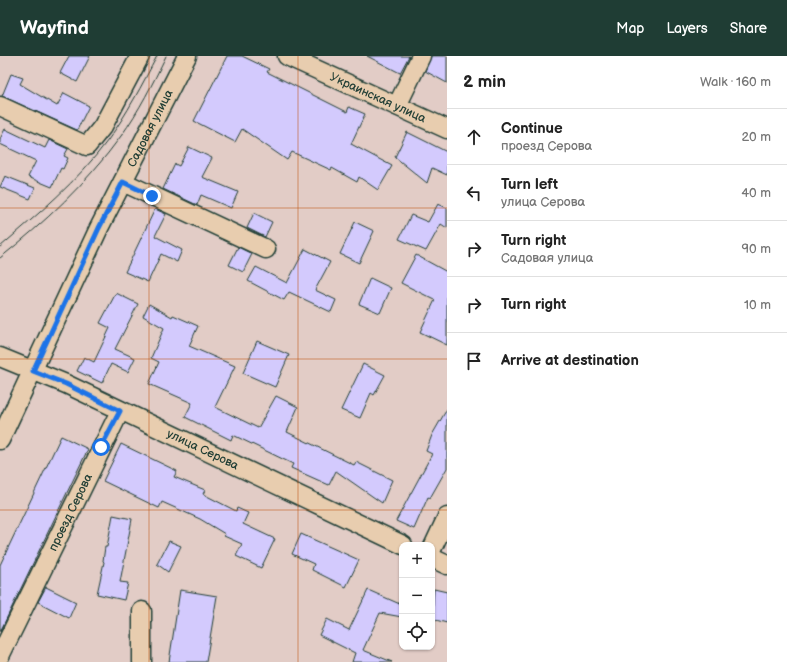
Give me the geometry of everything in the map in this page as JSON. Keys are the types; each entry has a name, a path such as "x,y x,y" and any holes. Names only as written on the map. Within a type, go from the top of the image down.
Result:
{"street":[{"path":"0,106 87,146 103,126 140,56"},
{"name":"Садовая улица","path":"0,440 99,228 187,56"},
{"name":"Украинская улица","path":"287,56 447,128"},
{"path":"397,106 421,56"},
{"path":"123,182 266,249"},
{"name":"улица Серова","path":"0,357 66,384 399,543"},
{"name":"проезд Серова","path":"0,656 120,411"},
{"path":"435,543 447,517"},
{"path":"435,559 447,565"},
{"path":"142,612 142,662"}],"building":[{"path":"69,56 90,56 77,82 60,73"},
{"path":"227,56 242,56 269,69 267,72 347,112 349,107 365,114 351,144 392,166 378,190 359,177 357,182 332,168 331,170 292,152 287,160 242,129 235,142 194,121"},
{"path":"367,56 409,56 400,73"},
{"path":"431,56 447,56 447,83 425,71"},
{"path":"11,74 23,78 20,84 57,106 64,93 89,106 77,130 2,96"},
{"path":"5,129 45,148 49,140 68,149 64,156 68,158 63,169 61,168 52,187 28,177 36,161 0,144 0,139"},
{"path":"407,132 447,152 447,175 432,168 427,183 395,157"},
{"path":"189,147 212,158 202,177 238,192 231,208 201,195 197,205 163,189 175,164 179,166"},
{"path":"5,176 35,188 30,199 0,187"},
{"path":"438,204 447,208 447,228 441,224 426,251 399,239 411,215 428,222"},
{"path":"155,209 166,214 155,236 182,250 177,262 161,254 148,282 125,272"},
{"path":"254,213 272,222 265,237 247,228"},
{"path":"355,222 374,231 359,263 340,254"},
{"path":"238,247 252,254 243,272 229,265"},
{"path":"305,249 330,262 315,290 336,300 331,312 289,292 284,300 248,281 256,267 287,283"},
{"path":"416,255 447,272 447,345 420,332 435,300 401,283"},
{"path":"370,278 391,288 380,313 359,304"},
{"path":"116,293 138,304 115,349 135,358 128,372 111,364 102,383 77,371 84,357 94,362 110,328 100,323"},
{"path":"149,304 172,317 173,315 198,326 189,346 235,366 215,407 258,428 276,396 298,407 287,432 354,465 356,462 392,480 382,503 336,471 329,485 291,468 293,464 233,435 231,440 185,417 192,403 149,384 159,362 151,358 164,328 143,316"},
{"path":"257,341 289,355 275,387 243,373"},
{"path":"363,364 385,375 374,395 371,393 360,418 341,410"},
{"path":"447,409 447,468 430,498 428,497 414,529 396,521 432,454 426,451 432,435"},
{"path":"61,436 88,449 0,632 0,565"},
{"path":"121,444 177,471 174,477 205,490 203,494 236,511 237,508 248,513 243,524 275,539 261,568 236,556 242,544 224,536 225,534 200,519 162,502 159,508 103,481"},
{"path":"113,515 132,519 120,582 128,583 124,600 97,594 104,562 105,547 107,547"},
{"path":"301,534 359,560 346,587 312,570 314,564 292,554"},
{"path":"169,541 181,546 168,572 157,564"},
{"path":"46,587 76,602 69,618 38,602"},
{"path":"435,589 447,592 447,623 435,620"},
{"path":"180,590 217,596 206,662 169,662"},
{"path":"368,590 399,604 399,616 380,613 363,650 392,662 352,662 355,653 319,635 327,619 349,630"}],"tram line":[{"path":"0,247 71,183 96,155 122,120 157,56"},
{"path":"0,258 33,231 65,201 108,153 140,107 166,56"}],"route":[{"path":"101,447 120,411 66,384 33,371 99,228 123,182 152,196"}]}
